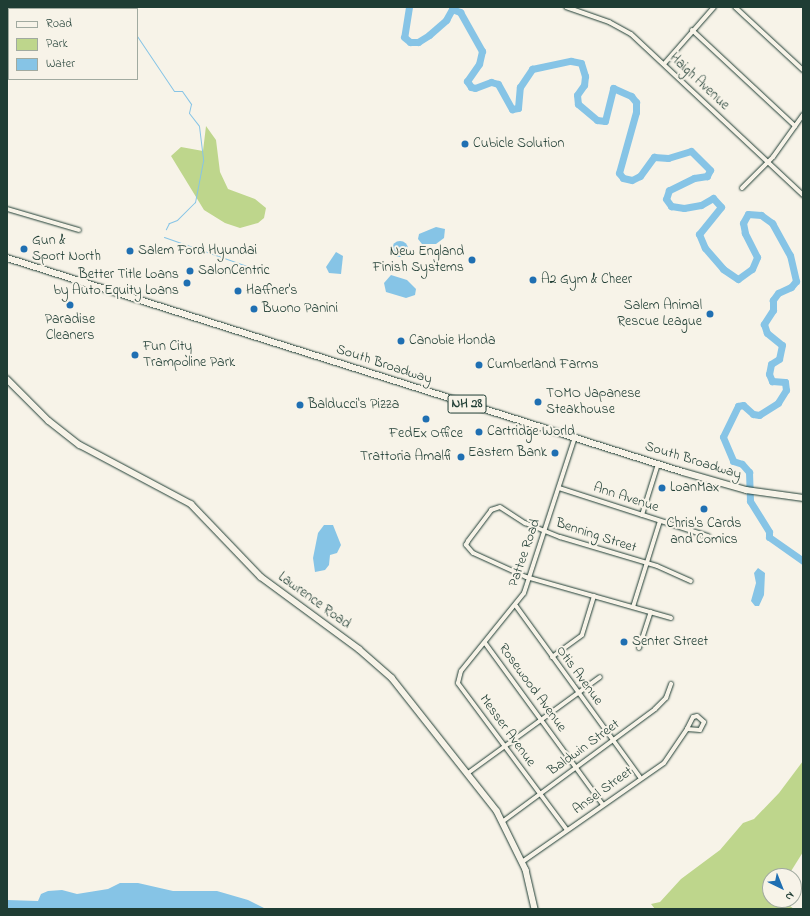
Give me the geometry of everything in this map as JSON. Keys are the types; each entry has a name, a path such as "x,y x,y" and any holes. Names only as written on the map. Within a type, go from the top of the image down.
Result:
{"main road":[{"name":"South Broadway","path":"7,258 658,464 746,490 803,498"}],"street":[{"name":"Haigh Avenue","path":"566,7 623,29 664,64 803,195"},
{"path":"664,64 692,30 714,7"},
{"path":"735,7 803,70"},
{"path":"692,30 795,126"},
{"path":"742,188 768,162 803,115"},
{"path":"7,209 79,230"},
{"name":"Lawrence Road","path":"7,379 49,421 84,447 191,504 262,577 359,649 392,678 468,773 502,822 522,862 532,889 535,909"},
{"name":"Pattee Road","path":"458,683 461,671 516,606 530,578 575,437"},
{"path":"642,515 658,464"},
{"name":"Ann Avenue","path":"559,488 708,536"},
{"name":"Benning Street","path":"530,578 473,553 466,545 470,536 495,507 546,531 647,564 691,582"},
{"path":"634,607 660,520"},
{"path":"530,578 671,618"},
{"path":"552,657 582,635 594,596"},
{"name":"Otis Avenue","path":"516,606 640,777"},
{"path":"639,648 651,612"},
{"name":"Rosewood Avenue","path":"485,643 577,767 603,805"},
{"path":"468,773 600,677"},
{"name":"Messer Avenue","path":"458,683 567,830"},
{"name":"Baldwin Street","path":"502,822 661,704 671,684"},
{"name":"Ansel Street","path":"522,862 640,777 665,761 694,717 697,716 704,722 700,730 687,729"}],"green space":[{"path":"206,126 216,140 220,172 228,189 255,199 266,208 264,218 258,223 240,228 225,223 204,210 171,156 181,147 203,151"},
{"path":"803,761 803,852 793,868 762,868 762,908 794,909 655,909 651,904 660,902 681,879 720,850 743,823 754,819 779,793"}],"water":[{"path":"436,227 445,229 444,238 436,244 422,244 418,239 419,234"},
{"path":"400,241 407,246 408,249 403,256 400,257 393,252 392,249 397,242"},
{"path":"336,252 343,256 341,274 329,273 326,267"},
{"path":"391,275 407,280 416,289 415,295 406,298 386,292 384,283"},
{"path":"324,525 333,525 341,545 337,553 330,555 329,565 325,570 315,572 313,558 318,533"},
{"path":"758,568 765,573 764,595 759,606 755,606 751,601 756,583 754,573"},
{"path":"120,883 138,883 173,891 217,891 248,900 266,909 7,909 7,900 38,901 41,894 48,891 62,890 77,894 108,889"}],"waterway":[{"path":"409,7 404,37 410,42 418,42 429,35 446,20 452,9 460,12 482,51 479,64 467,81 471,87 475,88 491,82 498,84 512,109 518,108 520,87 532,69 571,61 581,63 585,76 584,85 577,95 578,104 597,120 605,121 613,88 631,96 636,102 636,112 619,173 623,178 632,180 640,176 654,157 668,158 691,151 710,170 707,176 694,178 669,190 666,199 671,206 684,208 701,205 713,198 721,207 699,234 705,248 723,269 738,279 752,269 757,257 745,233 743,223 748,214 761,215 772,223 790,255 796,281 791,287 778,293 773,300 773,310 764,324 767,333 782,345 779,359 771,364 769,374 772,381 785,382 786,390 778,403 759,415 753,414 743,405 738,406 723,437 733,461 742,464 749,472 750,501 769,532 769,537 803,561"},
{"path":"138,37 174,91 182,91 191,104 189,113 199,126 203,161 195,202 177,220 169,223 166,229"},
{"path":"164,237 267,273"}],"place":[{"name":"Cubicle Solution","path":"465,144"},
{"name":"Gun & Sport North","path":"24,249"},
{"name":"Salem Ford Hyundai","path":"130,251"},
{"name":"New England Finish Systems","path":"472,260"},
{"name":"SalonCentric","path":"190,271"},
{"name":"A2 Gym & Cheer","path":"533,280"},
{"name":"Better Title Loans by Auto Equity Loans","path":"187,283"},
{"name":"Haffner's","path":"238,291"},
{"name":"Paradise Cleaners","path":"70,305"},
{"name":"Buono Panini","path":"254,309"},
{"name":"Salem Animal Rescue League","path":"710,314"},
{"name":"Canobie Honda","path":"401,341"},
{"name":"Fun City Trampoline Park","path":"135,355"},
{"name":"Cumberland Farms","path":"479,365"},
{"name":"TOMO Japanese Steakhouse","path":"538,402"},
{"name":"Balducci's Pizza","path":"300,405"},
{"name":"FedEx Office","path":"426,419"},
{"name":"Cartridge World","path":"479,432"},
{"name":"Eastern Bank","path":"555,453"},
{"name":"Trattoria Amalfi","path":"461,457"},
{"name":"LoanMax","path":"662,488"},
{"name":"Chris's Cards and Comics","path":"704,509"},
{"name":"Senter Street","path":"624,642"}]}
